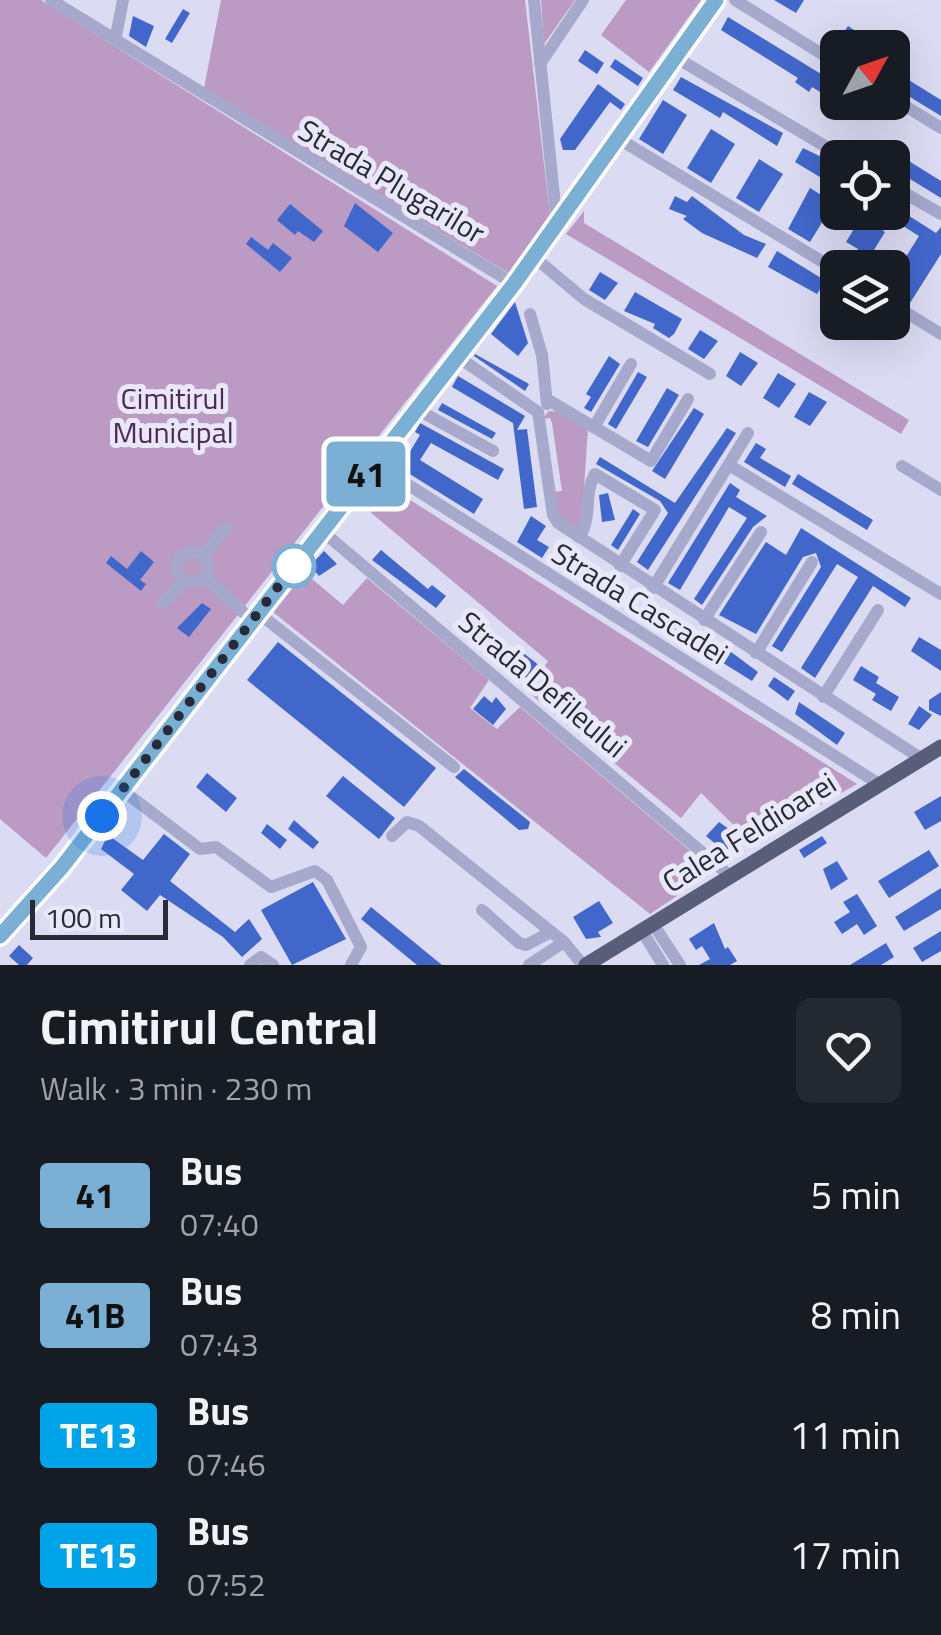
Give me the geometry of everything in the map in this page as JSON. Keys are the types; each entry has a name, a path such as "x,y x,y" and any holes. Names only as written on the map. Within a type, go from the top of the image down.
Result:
{"main road":[{"name":"Calea Feldioarei","path":"584,965 941,747"}],"street":[{"name":"Strada Plugarilor","path":"51,0 514,284"},
{"path":"115,41 123,0"},
{"path":"534,0 557,225"},
{"path":"540,64 584,0"},
{"path":"0,936 62,867 514,284 716,0"},
{"path":"735,0 820,53"},
{"path":"675,57 820,143"},
{"path":"910,109 941,128"},
{"path":"619,139 820,259"},
{"path":"910,196 941,214"},
{"path":"534,256 584,300 710,374"},
{"path":"530,314 550,401 650,461 688,398"},
{"path":"910,315 941,334"},
{"path":"458,357 538,412 553,515 620,566 922,758"},
{"path":"594,427 631,364"},
{"path":"538,412 550,401"},
{"path":"416,409 493,450"},
{"path":"654,588 748,433"},
{"name":"Strada Cascadei","path":"374,463 879,784"},
{"path":"729,465 941,594"},
{"path":"902,466 941,490"},
{"path":"579,537 588,523 589,487 594,474 654,510 620,566"},
{"path":"202,556 226,528"},
{"name":"Strada Defileului","path":"322,530 730,876"},
{"path":"704,620 761,532"},
{"path":"194,552 202,556 207,564 204,578 185,580 178,572 181,558 194,552"},
{"path":"756,653 812,562"},
{"path":"204,578 454,767"},
{"path":"163,603 185,580"},
{"path":"824,697 878,610"},
{"path":"122,790 200,849 216,847 271,887 315,871 327,880 361,946 350,965"},
{"path":"392,836 407,822 419,826 564,942 584,965"},
{"path":"482,910 526,945 551,932"},
{"path":"647,927 663,965"},
{"path":"647,927 680,965"},
{"path":"529,965 564,942"},
{"path":"250,965 261,957 273,965"}],"green space":[{"name":"Cimitirul Municipal","path":"0,0 41,0 497,286 46,858 0,819"},
{"path":"221,0 525,0 550,216 510,274 204,88"},
{"path":"541,0 575,0 544,44"},
{"path":"626,0 701,0 649,72 601,35"},
{"path":"584,211 584,223 909,420 901,434 566,234"},
{"path":"549,411 562,412 588,429 581,531 556,515 553,492 562,491 552,423 550,418 542,419"},
{"path":"385,484 857,784 752,843 701,793 681,818 528,692 548,661 357,501"},
{"path":"305,573 343,605 367,578 489,680 470,708 497,729 520,707 714,871 650,914 273,612"}],"building":[{"path":"774,0 804,0 796,13"},
{"path":"183,9 190,13 172,43 165,39"},
{"path":"133,16 154,26 146,47 129,36"},
{"path":"728,17 820,73 820,92 812,87 809,92 795,82 798,78 721,30"},
{"path":"585,50 604,63 597,74 578,61"},
{"path":"615,59 643,78 638,86 610,67"},
{"path":"681,77 783,133 777,146 723,112 720,118 673,90"},
{"path":"910,81 941,100 941,116 910,97"},
{"path":"598,84 625,104 621,110 610,102 575,150 563,150 560,139"},
{"path":"663,100 687,115 663,154 639,139"},
{"path":"711,129 735,144 711,183 687,168"},
{"path":"803,148 820,156 820,177 795,162"},
{"path":"759,159 783,174 759,212 736,198"},
{"path":"910,162 941,181 941,198 910,179"},
{"path":"810,188 820,194 820,226 810,242 788,229"},
{"path":"675,196 687,202 692,196 744,235 766,244 757,258 702,233 683,219 687,216 669,209"},
{"path":"355,203 393,233 378,252 344,226"},
{"path":"290,204 323,231 314,242 298,231 295,235 277,220"},
{"path":"910,216 936,233 941,227 941,254 910,303 910,250 919,236 909,230"},
{"path":"853,230 885,232 874,250 857,250 846,242"},
{"path":"251,237 268,250 273,243 292,258 280,272 246,244"},
{"path":"777,251 820,277 820,290 817,294 768,267"},
{"path":"600,272 618,283 605,300 589,290"},
{"path":"635,292 682,319 674,334 669,338 653,328 655,324 624,311"},
{"path":"515,302 528,343 518,356 491,334"},
{"path":"700,330 718,341 704,359 688,349"},
{"path":"740,352 758,363 741,386 726,376"},
{"path":"474,356 529,384 525,391"},
{"path":"609,356 620,364 591,412 584,408 591,397 586,394"},
{"path":"638,372 647,377 616,429 608,424"},
{"path":"778,373 796,384 779,408 763,398"},
{"path":"458,376 525,416 517,430 527,429 537,507 524,509 513,423 452,387"},
{"path":"667,388 679,395 648,447 636,441"},
{"path":"809,392 827,402 810,426 794,417"},
{"path":"442,403 496,433 492,439 438,410"},
{"path":"694,408 704,414 665,479 652,471"},
{"path":"420,423 504,469 498,480 431,443 420,460 483,499 474,514 400,468 420,435 415,432"},
{"path":"727,428 736,433 648,570 637,562 668,513 660,501 596,464 600,457 675,503"},
{"path":"756,443 766,449 760,458 791,476 785,487 744,462"},
{"path":"798,474 873,520 867,530 792,484"},
{"path":"730,483 740,490 736,497 767,516 753,527 702,605 694,599 747,518 729,507 680,590 668,583"},
{"path":"608,493 615,520 602,522 599,495"},
{"path":"633,509 640,514 618,550 611,545"},
{"path":"531,516 546,526 537,540 549,547 542,558 517,542"},
{"path":"801,528 911,598 905,607 873,586 815,678 801,668 858,577 837,564 782,652 772,646 821,567 816,553 803,557 756,634 719,615 766,542 786,555"},
{"path":"381,550 428,589 432,585 446,596 436,608 372,560"},
{"path":"141,551 154,562 140,580 146,584 141,591 106,563 111,556 127,569"},
{"path":"324,551 337,564 319,576 310,566"},
{"path":"647,601 758,672 752,681 654,620 650,626 639,613"},
{"path":"202,603 211,609 189,637 177,628"},
{"path":"919,637 941,650 941,671 911,651"},
{"path":"278,642 436,768 404,807 247,680"},
{"path":"522,652 540,666 529,681 509,664"},
{"path":"861,666 879,677 876,683 899,697 891,711 872,700 876,694 853,680"},
{"path":"774,677 795,691 788,701 768,686"},
{"path":"941,692 941,716 929,710 929,700"},
{"path":"484,696 492,703 496,697 506,709 493,725 473,709"},
{"path":"799,702 845,733 837,745 795,714"},
{"path":"919,706 932,715 919,730 908,724"},
{"path":"464,769 530,822 528,829 519,830 455,777"},
{"path":"207,773 237,798 226,812 196,787"},
{"path":"343,776 395,818 379,839 326,796"},
{"path":"941,796 941,821 925,830 914,812"},
{"path":"294,820 319,842 313,849 288,829"},
{"path":"719,822 739,836 725,852 706,836"},
{"path":"267,824 287,840 280,849 261,833"},
{"path":"164,834 190,854 170,881 235,932 249,919 262,939 242,957 223,937 160,895 147,911 121,890 134,874 101,849 108,835 143,860"},
{"path":"822,836 827,843 804,858 799,850"},
{"path":"929,850 939,866 889,898 878,881"},
{"path":"837,861 848,879 831,890 823,869"},
{"path":"313,882 346,939 292,965 261,910"},
{"path":"941,888 941,909 904,931 895,917"},
{"path":"857,894 877,926 864,935 857,924 842,934 834,922 850,912 843,902"},
{"path":"599,901 613,923 598,932 601,937 586,939 573,917"},
{"path":"371,907 442,965 417,965 361,919"},
{"path":"714,923 725,949 728,947 737,961 730,965 699,965 710,959 702,946 696,950 689,939"},
{"path":"941,931 941,951 922,962 913,948"},
{"path":"886,943 894,957 881,965 850,965"},
{"path":"19,945 33,958 27,965 19,965 9,956"}],"bus line":[{"name":"41","path":"0,936 62,867 514,284 716,0"}],"route":[{"path":"102,816 294,566"}]}
